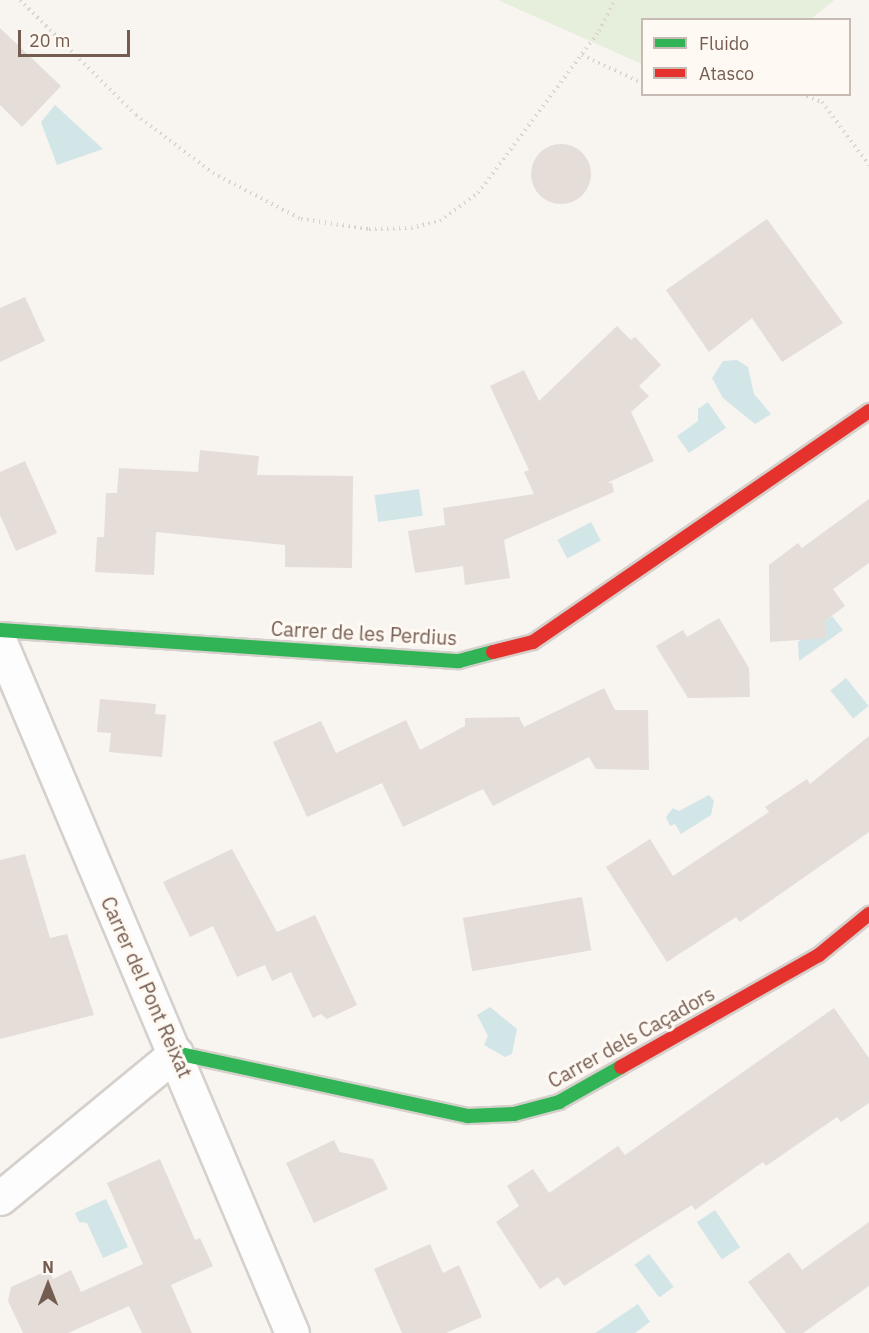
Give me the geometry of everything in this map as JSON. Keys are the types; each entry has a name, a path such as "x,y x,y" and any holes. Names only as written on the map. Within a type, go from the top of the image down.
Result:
{"street":[{"name":"Carrer de les Perdius","path":"0,630 459,661 533,642 869,411"},
{"name":"Carrer del Pont Reixat","path":"0,642 176,1053 292,1333"},
{"name":"Carrer dels Caçadors","path":"176,1053 468,1116 514,1114 570,1096 819,954 869,914"},
{"path":"0,1198 176,1053"}],"path":[{"path":"20,0 136,115 172,145 256,196 323,226 411,228 440,221 460,209 496,176 582,55 615,0"},
{"path":"582,55 641,83"},
{"path":"806,96 822,102 869,165"}],"green space":[{"path":"498,0 834,0 812,18 641,18 641,64"}],"shaded area":[{"path":"55,105 103,149 57,165 41,122"},
{"path":"737,360 748,367 754,394 771,414 755,424 723,398 712,378 723,361"},
{"path":"708,402 726,428 689,453 677,436 698,421 698,409"},
{"path":"419,489 423,516 378,522 374,495"},
{"path":"591,522 601,541 567,558 557,540"},
{"path":"832,616 843,630 799,661 798,642"},
{"path":"846,678 869,706 853,719 830,691"},
{"path":"709,795 714,801 711,815 681,834 675,824 670,826 666,817 673,808 679,811"},
{"path":"490,1007 517,1029 512,1054 505,1057 484,1045 488,1036 477,1015"},
{"path":"106,1199 128,1247 103,1258 87,1223 79,1222 75,1213"},
{"path":"715,1210 740,1247 722,1260 697,1222"},
{"path":"649,1254 674,1287 659,1298 635,1265"},
{"path":"638,1304 650,1322 635,1333 595,1333"}],"building":[{"path":"0,28 61,86 22,127 0,105"},
{"path":"555,144 567,144 583,152 589,162 591,174 589,186 583,196 567,204 555,204 539,196 531,180 531,168 539,152"},
{"path":"767,219 843,323 782,362 752,318 709,352 666,290"},
{"path":"25,297 45,341 0,362 0,308"},
{"path":"617,326 631,340 635,337 661,365 639,386 649,396 631,412 654,461 607,483 612,483 614,492 504,540 510,578 465,585 463,566 415,573 408,531 445,525 443,508 534,494 524,472 529,470 490,386 524,370 539,401"},
{"path":"200,450 259,456 257,475 353,476 352,568 285,567 285,545 156,532 154,575 95,572 97,537 104,537 106,493 117,493 119,468 198,472"},
{"path":"25,461 57,533 16,551 0,515 0,472"},
{"path":"869,499 869,563 833,589 845,606 825,621 826,638 770,642 769,565 798,543 802,548"},
{"path":"719,618 749,668 750,697 688,698 656,646 683,630 687,637"},
{"path":"604,688 615,710 648,710 649,770 596,769 589,757 493,806 483,789 403,827 382,783 307,817 273,742 321,721 336,753 406,720 420,750 465,726 465,718 519,717 524,727"},
{"path":"100,699 156,704 155,714 166,715 162,757 109,752 111,733 97,732"},
{"path":"869,736 869,832 740,922 736,917 667,962 606,867 650,839 673,876 769,812 765,807 807,779 810,784"},
{"path":"232,849 277,932 315,915 357,1005 327,1019 321,1014 313,1018 291,972 272,981 265,965 237,977 213,926 190,937 163,882"},
{"path":"25,854 50,938 67,934 94,1015 0,1039 0,860"},
{"path":"582,897 591,950 472,971 463,918"},
{"path":"834,1008 869,1058 869,1103 841,1122 837,1117 766,1166 763,1162 695,1210 692,1205 564,1286 558,1277 540,1289 496,1222 519,1206 507,1186 533,1169 549,1193 618,1146 625,1155"},
{"path":"334,1140 340,1152 373,1159 388,1189 314,1223 286,1163"},
{"path":"160,1159 195,1240 200,1238 213,1266 171,1285 192,1333 142,1333 129,1306 68,1333 23,1333 8,1301 11,1287 49,1270 53,1279 71,1270 81,1292 143,1264 107,1183"},
{"path":"869,1222 869,1286 803,1333 786,1333 748,1282 789,1252 802,1270"},
{"path":"430,1244 443,1273 459,1265 482,1317 446,1333 402,1333 374,1269"}],"traffic: fast":[{"path":"0,630 459,661 493,652"},
{"path":"176,1053 468,1116 514,1114 559,1102 621,1067"}],"traffic: jam":[{"path":"493,652 533,642 869,411"},
{"path":"621,1067 819,955 869,914"}]}
